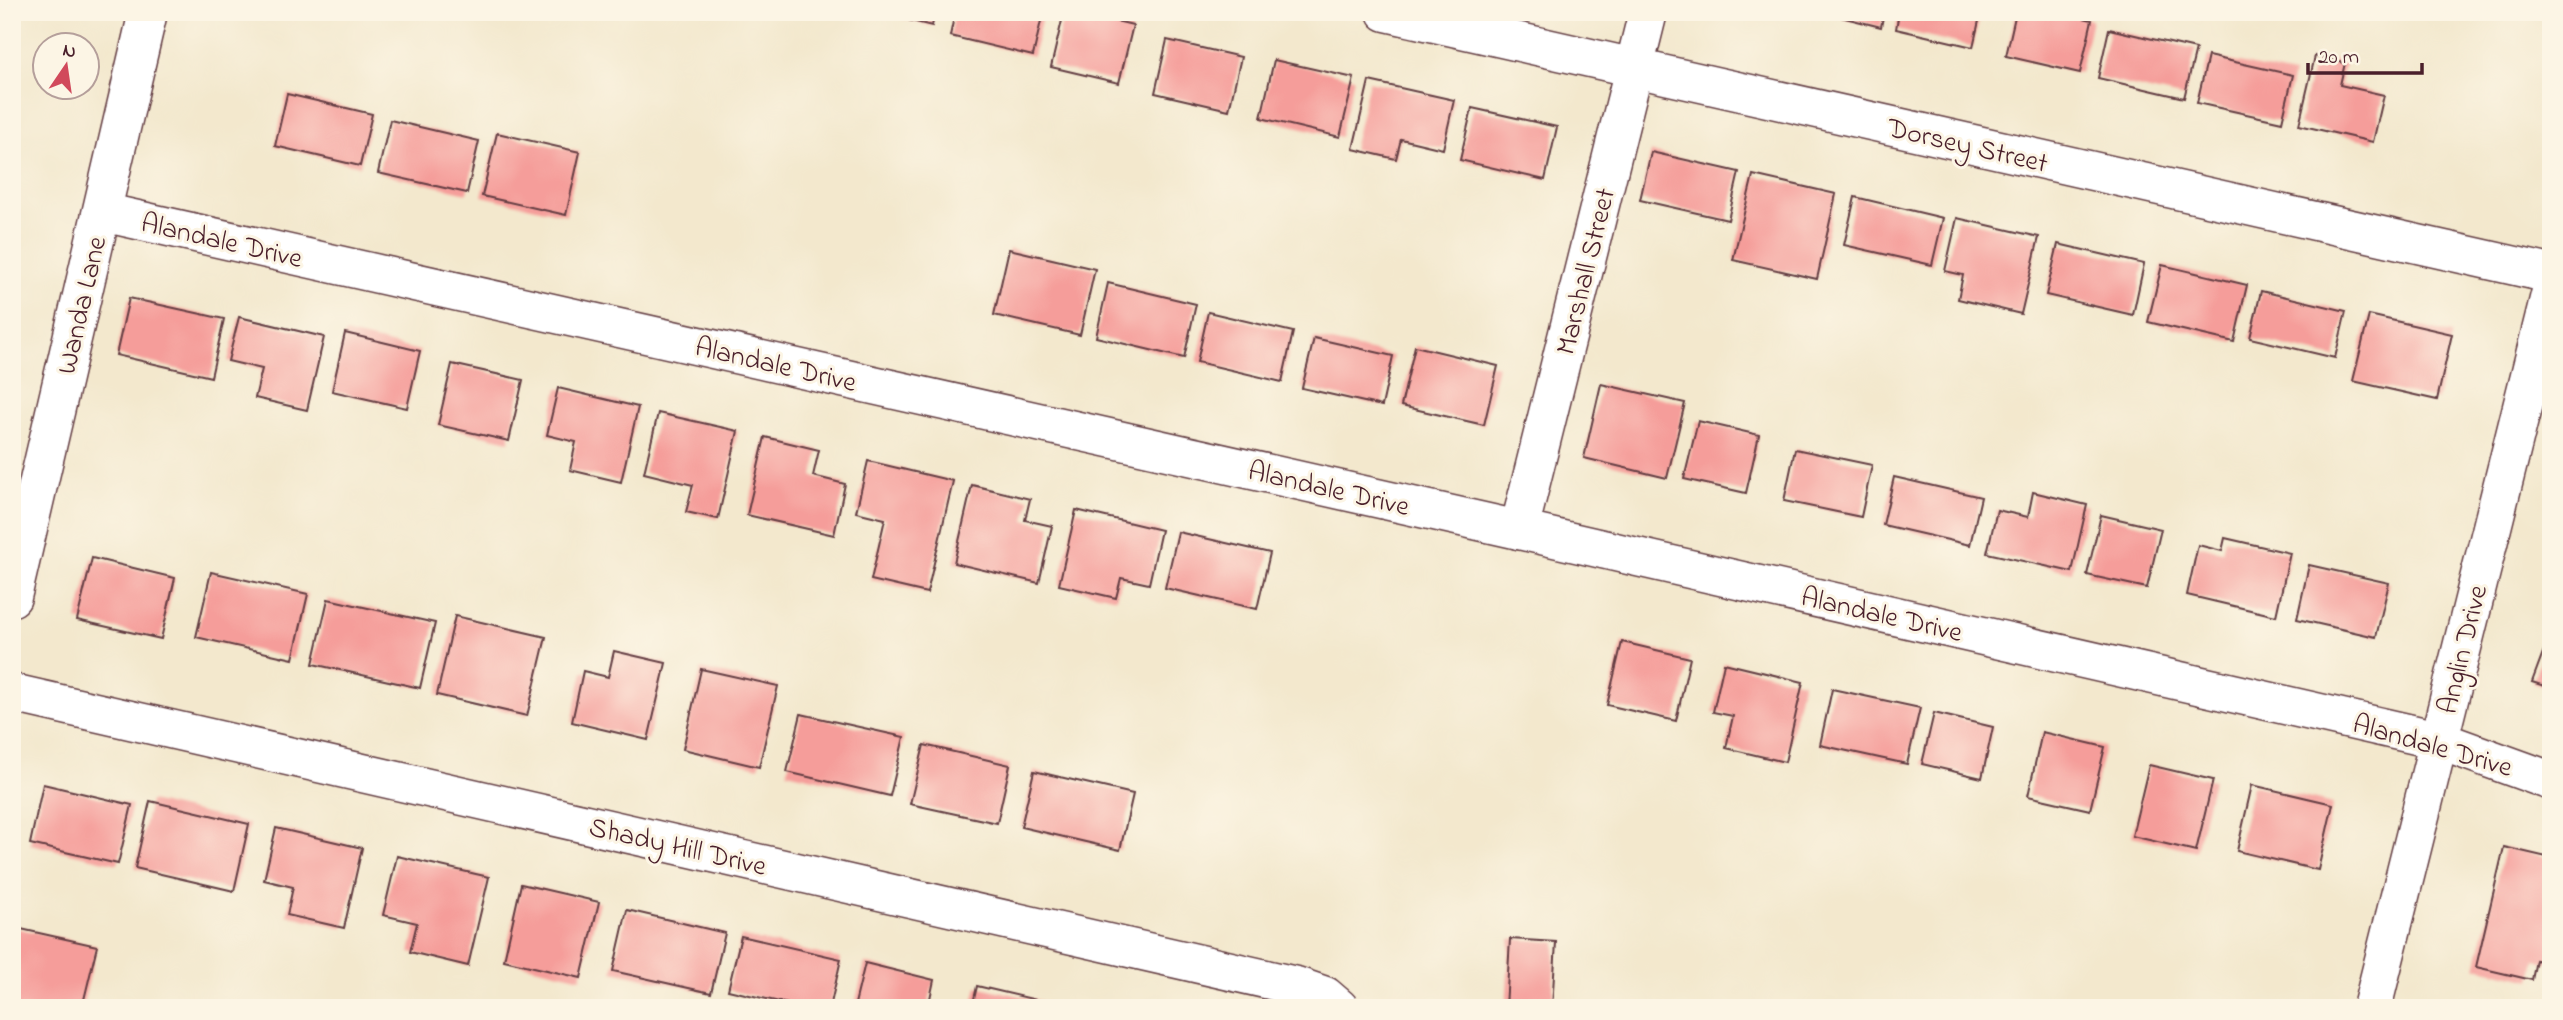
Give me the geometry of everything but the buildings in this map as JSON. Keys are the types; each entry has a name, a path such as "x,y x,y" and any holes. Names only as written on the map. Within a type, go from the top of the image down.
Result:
{"street":[{"name":"Wanda Lane","path":"12,597 148,12"},
{"name":"Dorsey Street","path":"1386,12 2551,274"},
{"name":"Marshall Street","path":"1519,530 1648,12"},
{"name":"Alandale Drive","path":"102,212 1519,530 2438,740 2551,781"},
{"name":"Anglin Drive","path":"2372,1008 2551,291"},
{"name":"Shady Hill Drive","path":"12,693 1296,986 1325,996 1339,1008"}]}
